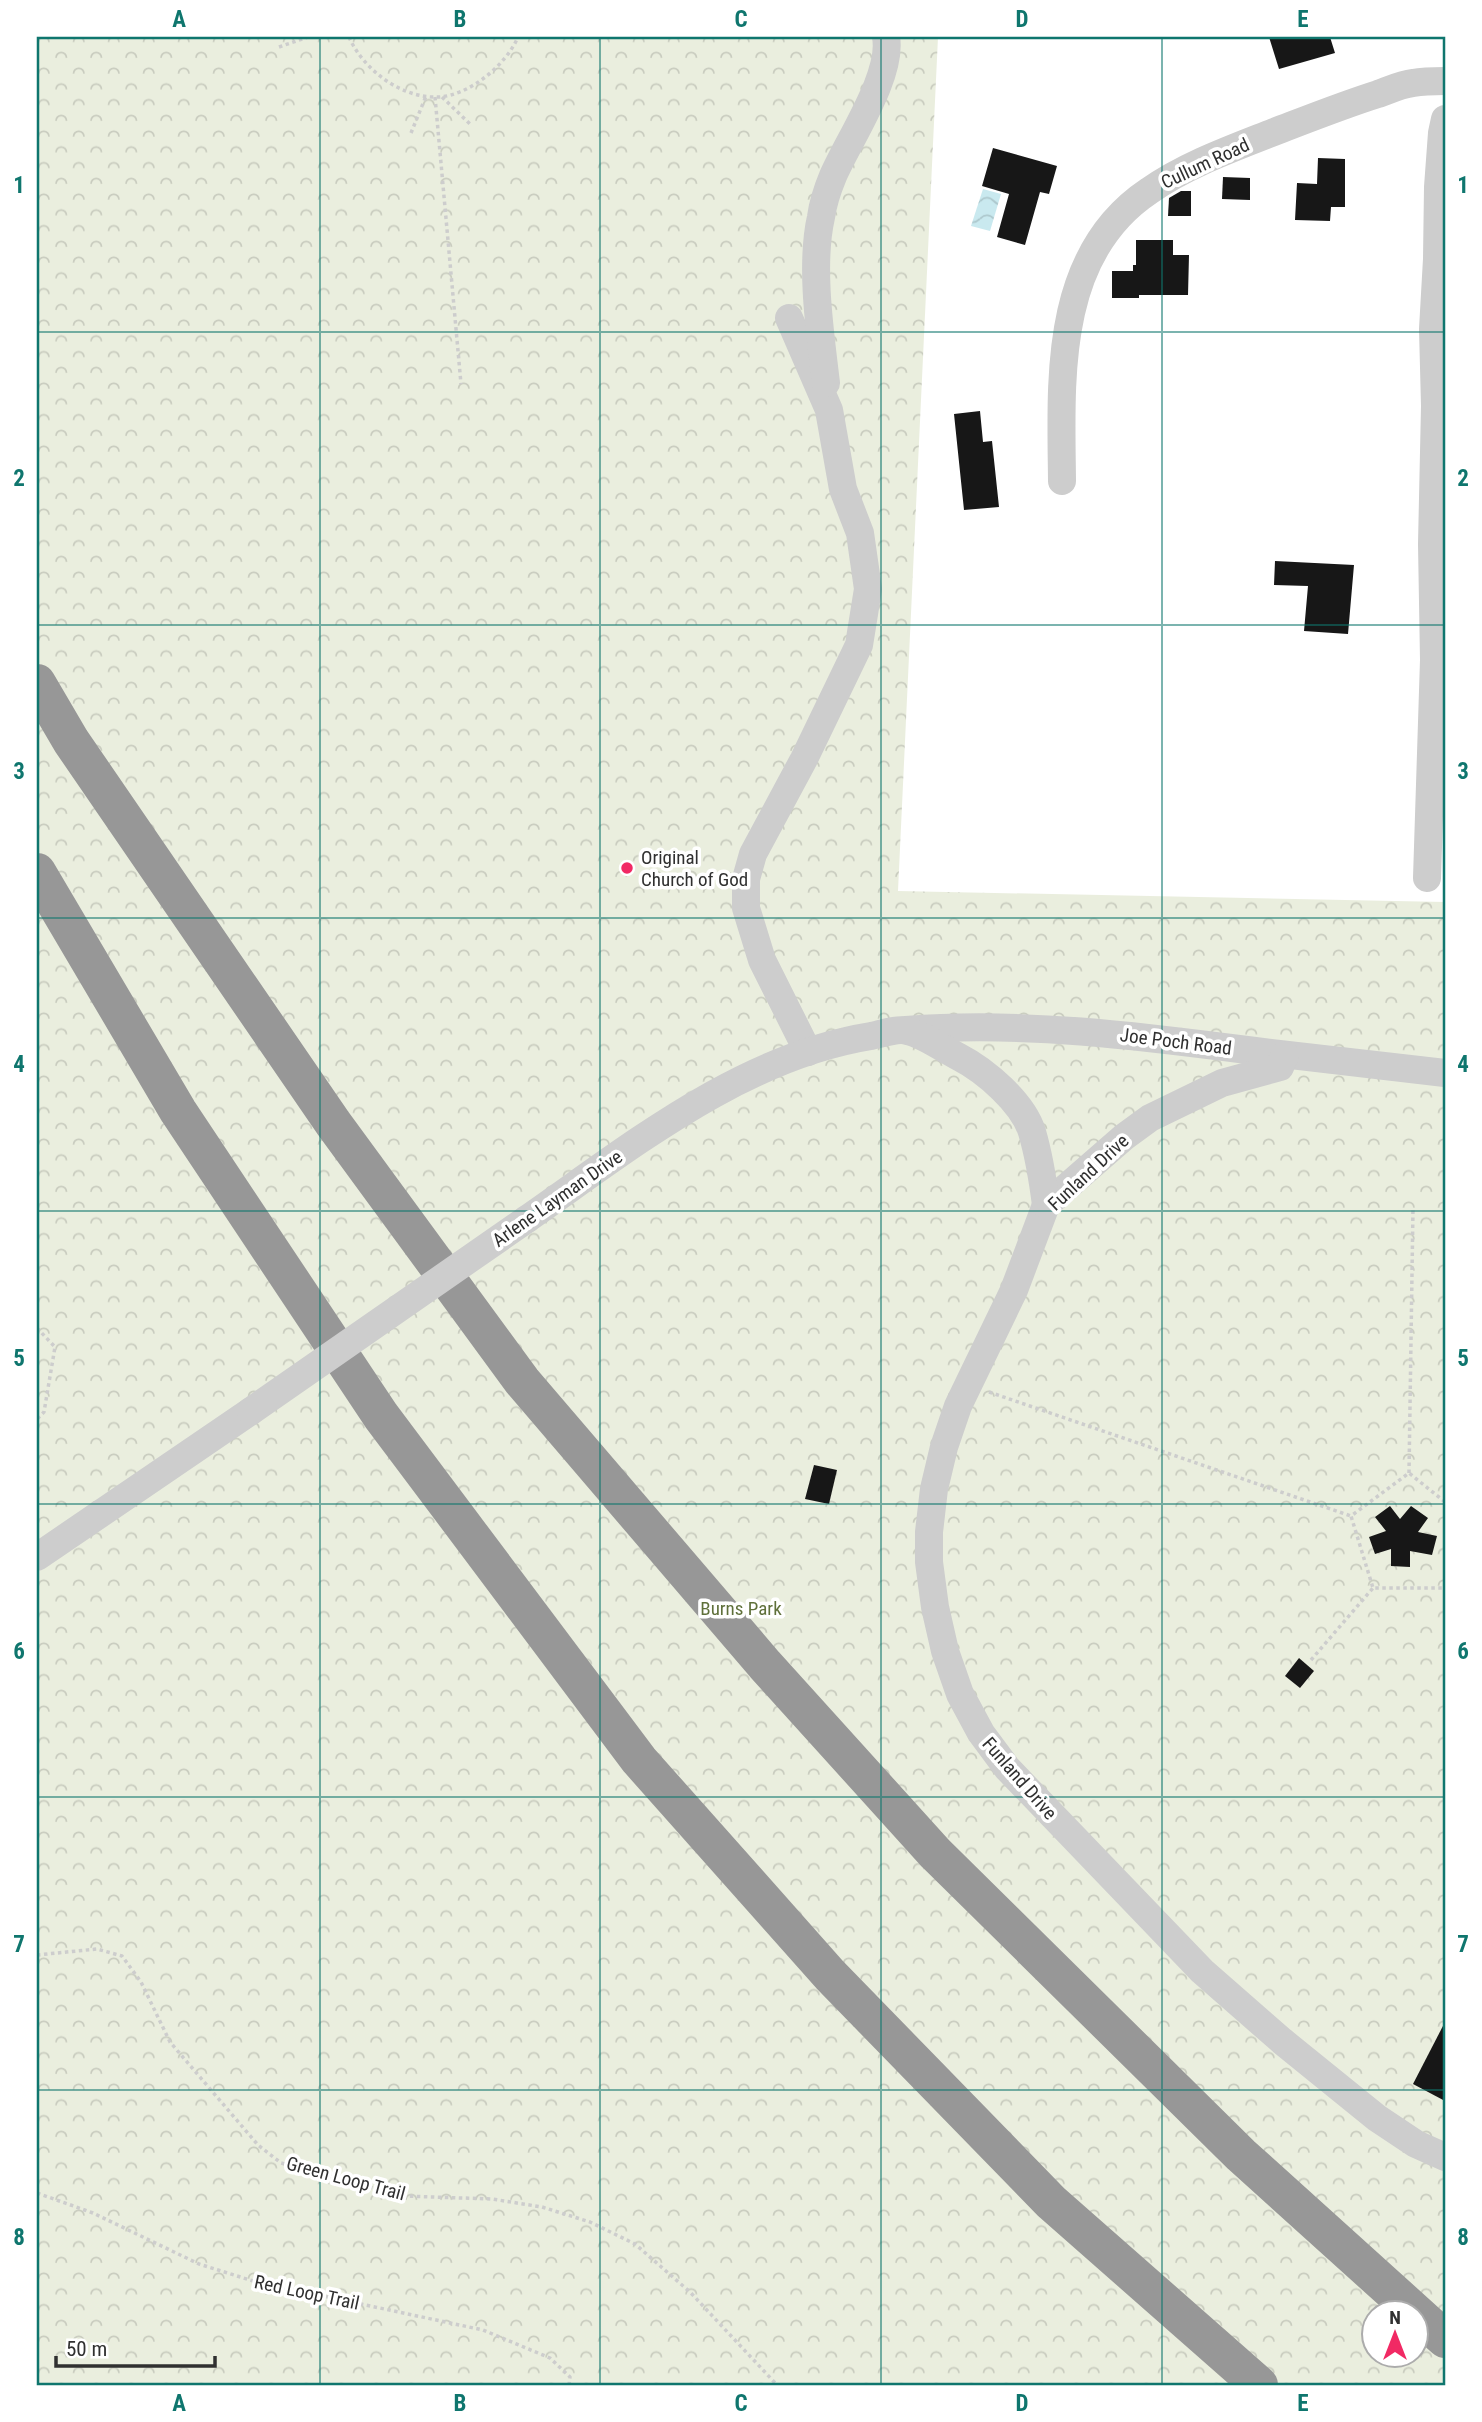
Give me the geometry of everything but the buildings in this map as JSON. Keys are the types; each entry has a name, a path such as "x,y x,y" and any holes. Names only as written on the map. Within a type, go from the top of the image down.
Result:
{"highway":[{"path":"37,683 86,764 333,1123 531,1391 765,1665 935,1853 1241,2155 1445,2339"},
{"path":"37,872 178,1111 381,1416 639,1760 830,1975 1051,2203 1259,2385"}],"street":[{"path":"808,1052 762,960 746,908 746,879 753,854 804,759 859,645 868,589 860,533 842,489 829,410 821,339 816,248 821,216 832,177 875,90 888,47 886,37"},
{"name":"Cullum Road","path":"1062,481 1062,421 1067,334 1072,304 1083,269 1105,230 1129,205 1177,173 1342,106 1411,83 1445,81"},
{"path":"1427,878 1434,660 1433,329 1438,187 1445,119"},
{"path":"789,318 829,410"},
{"name":"Joe Poch Road","path":"906,1030 949,1027 1037,1028 1128,1034 1445,1073"},
{"path":"906,1030 965,1060 1015,1102 1032,1130 1046,1205"},
{"name":"Arlene Layman Drive","path":"37,1557 653,1132 730,1085 778,1062 849,1039 906,1030"},
{"name":"Funland Drive","path":"1285,1055 1280,1067 1222,1083 1150,1118 1046,1205 1014,1290 968,1385 944,1447 934,1489 929,1532 934,1607 960,1694 981,1733 1007,1768 1202,1971 1282,2041 1377,2118 1416,2144 1445,2157"}],"path":[{"path":"279,47 308,37"},
{"path":"349,37 356,53 378,76 406,90 435,97 466,88 492,73 512,50 518,37"},
{"path":"411,134 426,96"},
{"path":"435,97 461,384"},
{"path":"442,97 471,125"},
{"path":"1409,1473 1413,1208"},
{"path":"37,1328 55,1347 44,1412 37,1419"},
{"path":"968,1385 1351,1516"},
{"path":"1351,1516 1409,1473"},
{"path":"1409,1473 1445,1502"},
{"path":"1351,1516 1373,1588"},
{"path":"1311,1660 1373,1588 1445,1588"},
{"name":"Green Loop Trail","path":"37,1955 97,1949 122,1956 141,1982 170,2042 258,2145 281,2163 403,2196 492,2199 542,2207 590,2222 635,2244 690,2292 777,2385"},
{"name":"Red Loop Trail","path":"37,2193 93,2213 199,2264 253,2281 482,2330 550,2358 570,2377 569,2385"}],"green space":[{"name":"Burns Park","path":"37,37 938,37 898,891 1445,902 1445,2385 37,2385"}],"water":[{"path":"983,189 1001,194 990,231 971,226"}],"place":[{"name":"Original Church of God","path":"627,868"}]}
